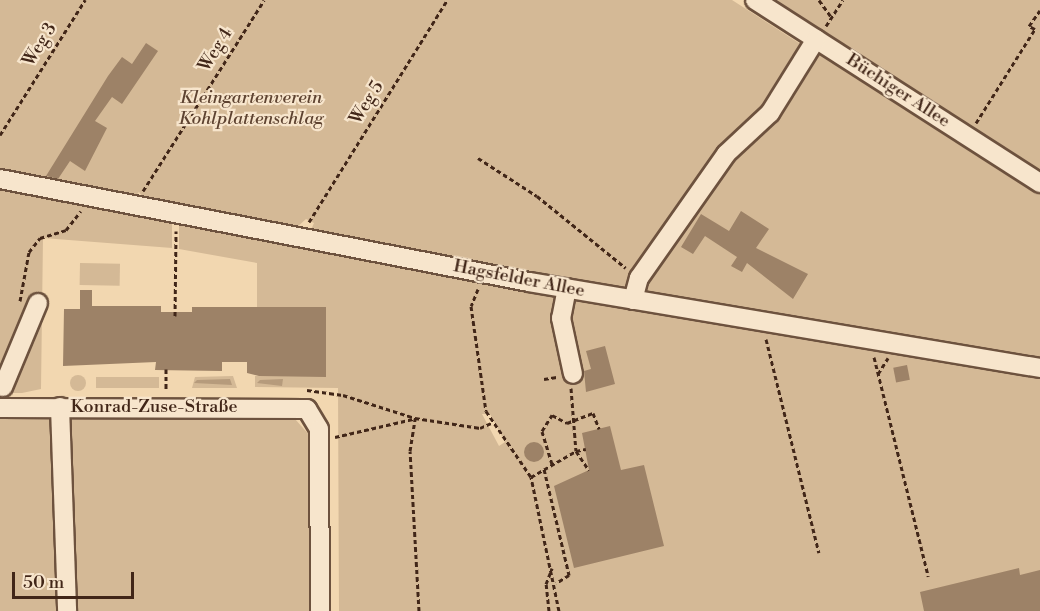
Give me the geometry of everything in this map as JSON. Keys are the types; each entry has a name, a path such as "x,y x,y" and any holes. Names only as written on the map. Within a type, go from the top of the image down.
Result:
{"street":[{"name":"Büchiger Allee","path":"755,0 1040,183"},
{"path":"633,300 639,278 726,154 770,113 816,39"},
{"name":"Hagsfelder Allee","path":"0,179 633,300 1040,368"},
{"path":"567,288 561,318 573,374"},
{"path":"3,387 38,303"},
{"path":"60,407 67,611"},
{"name":"Konrad-Zuse-Straße","path":"0,408 307,410 318,422 319,437"},
{"path":"319,437 320,611"}],"path":[{"name":"Weg 3","path":"0,135 85,0"},
{"name":"Weg 4","path":"133,205 264,0"},
{"name":"Weg 5","path":"310,221 447,0"},
{"path":"819,0 831,18"},
{"path":"816,39 843,0"},
{"path":"968,136 1035,29 1029,26 1040,10"},
{"path":"478,158 613,253 630,272"},
{"path":"35,242 66,230 88,197"},
{"path":"176,248 176,316"},
{"path":"485,273 471,306 480,386 491,423 531,477 552,568 559,611"},
{"path":"769,322 768,354 819,553"},
{"path":"873,354 928,576"},
{"path":"166,369 166,391"},
{"path":"573,374 576,452 589,470"},
{"path":"307,390 343,395 414,418 480,428 491,423"},
{"path":"552,464 542,431 552,415 567,423 593,413 598,429"},
{"path":"319,437 349,436 414,418"},
{"path":"414,418 410,451 420,611"},
{"path":"531,477 552,464 586,449"},
{"path":"544,469 569,575 555,583"},
{"path":"549,611 546,584 552,568"}],"green space":[{"name":"Kleingartenverein Kohlplattenschlag","path":"0,0 732,0 802,45 821,30 775,0 1040,0 1040,611 339,611 338,388 255,387 255,376 326,376 326,307 257,307 257,263 179,249 179,225 303,249 314,223 306,219 296,228 145,200 139,192 134,197 0,173","holes":["482,414 490,414 505,442 499,446"]},
{"path":"0,187 172,223 172,248 43,238 41,389 22,393 0,393"},
{"path":"80,263 120,264 120,286 80,285"},
{"path":"75,375 81,375 86,383 84,389 75,391 70,386 70,380"},
{"path":"233,376 237,388 192,388 195,377"},
{"path":"96,377 159,377 159,388 96,388"},
{"path":"0,414 295,419 311,437 313,611 0,611"}],"shaded area":[{"path":"230,379 232,385 194,383 197,380"},
{"path":"283,379 282,386 257,383 260,380"}],"building":[{"path":"146,43 158,51 122,104 112,97 95,121 107,128 85,171 70,161 58,179 46,176 122,57 132,64"},
{"path":"741,211 769,229 756,248 808,274 793,299 747,263 742,272 731,266 737,257 705,236 693,254 681,247 701,214 729,231"},
{"path":"80,290 92,290 92,306 161,306 161,312 192,312 192,307 326,307 326,377 259,376 247,373 247,362 222,362 222,371 155,370 156,362 63,366 64,309 80,309"},
{"path":"605,346 615,384 586,392 584,371 591,369 586,351"},
{"path":"907,365 910,380 896,382 893,368"},
{"path":"610,426 621,470 644,465 664,546 574,568 554,486 589,470 582,433"},
{"path":"534,442 541,445 544,452 541,459 534,462 527,459 524,452 527,445"},
{"path":"1019,568 1020,575 1040,570 1040,611 924,611 920,592"}]}
